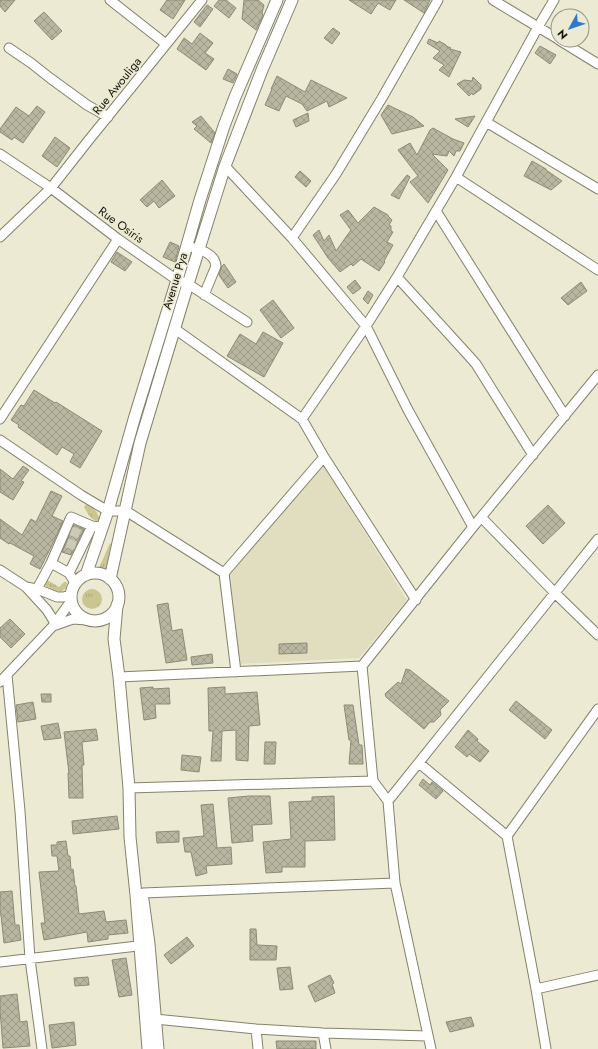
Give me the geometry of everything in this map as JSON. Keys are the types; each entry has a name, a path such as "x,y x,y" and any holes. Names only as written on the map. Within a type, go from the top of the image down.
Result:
{"main road":[{"name":"Avenue Pya","path":"86,574 95,551 97,526 108,512 135,416 200,200 224,126 277,0"},
{"name":"Avenue Pya","path":"110,579 140,443 188,284 225,166 289,1"},
{"path":"94,573 103,574 110,579 115,584 119,598 114,611 110,616 97,621 87,620 80,616 74,609 71,598 72,589 75,583 86,574 94,573"},
{"path":"117,605 114,640 119,677 129,788 130,837 136,895 145,945 158,1049"},
{"path":"104,619 114,640"},
{"path":"129,809 136,837 142,893 148,1049"}],"street":[{"path":"110,0 166,44"},
{"name":"Rue Awouliga","path":"0,237 51,188 202,0"},
{"path":"292,238 336,174 382,98 438,0"},
{"path":"493,0 550,34"},
{"path":"302,419 366,326 397,277 456,177 554,0"},
{"path":"9,48 87,105 108,117"},
{"path":"572,48 598,64"},
{"path":"486,122 598,189"},
{"name":"Rue Osiris","path":"0,154 51,188 118,239 177,280 188,284 247,322"},
{"path":"225,166 292,238 366,326 421,433 473,527"},
{"path":"456,177 598,270"},
{"path":"436,211 565,416"},
{"path":"0,419 118,239"},
{"path":"187,246 199,249 212,256 216,262 216,266 204,295"},
{"path":"397,277 476,364 533,455"},
{"path":"175,329 302,419 324,457 416,600"},
{"path":"431,1049 395,882 388,801 373,781 362,666 473,527 598,375"},
{"path":"0,440 108,512 126,511 224,572"},
{"path":"236,672 224,572 324,457"},
{"path":"37,589 64,542 71,517 97,526"},
{"path":"481,518 598,634"},
{"path":"69,573 84,536 97,526"},
{"path":"388,801 598,539"},
{"path":"51,563 69,573 75,583"},
{"path":"0,570 26,588 47,610 54,624"},
{"path":"0,682 54,624 71,598 57,598 37,589 26,588"},
{"path":"54,624 73,619 87,620"},
{"path":"119,677 362,666"},
{"path":"7,675 20,811 30,959 42,1049"},
{"path":"507,836 598,710"},
{"path":"419,763 507,836 546,1049"},
{"path":"129,788 373,781"},
{"path":"142,893 395,882"},
{"path":"0,962 145,945"},
{"path":"536,989 598,975"},
{"path":"155,1019 256,1029 323,1033 428,1036"},
{"path":"256,1029 258,1049"},
{"path":"323,1033 326,1049"}],"shaded area":[{"path":"323,465 407,600 359,658 238,664 223,576"}],"green space":[{"path":"86,504 95,510 100,521 94,520 90,517 84,507"},
{"path":"110,543 106,568 99,568"},
{"path":"47,580 59,587 66,582 66,588 61,592 53,590 44,585"},
{"path":"92,589 99,592 102,599 99,606 92,609 85,606 82,599 85,592"}],"building":[{"path":"0,0 15,0 5,12 0,6"},
{"path":"167,0 185,0 173,19 160,10"},
{"path":"219,0 226,0 236,8 229,18 214,6"},
{"path":"244,0 258,0 264,5 263,15 256,30 242,19"},
{"path":"349,0 396,0 390,10 378,3 371,14"},
{"path":"404,0 430,0 424,13"},
{"path":"207,5 213,9 200,27 194,22"},
{"path":"44,12 62,31 52,40 34,21"},
{"path":"333,28 340,33 332,44 324,38"},
{"path":"200,33 213,43 205,53 214,59 206,70 177,49 184,38 192,44"},
{"path":"429,39 438,43 439,41 451,48 450,49 461,52 449,77 439,70 444,65 433,58 440,51 427,43"},
{"path":"540,46 556,55 550,64 535,53"},
{"path":"228,69 237,74 233,83 223,79"},
{"path":"277,76 305,92 311,80 347,98 329,107 327,101 307,111 302,104 286,96 279,111 265,105"},
{"path":"473,77 481,85 481,89 469,96 457,84 464,80 472,81"},
{"path":"388,105 413,117 424,126 392,134 381,115"},
{"path":"37,106 45,112 23,143 14,137 12,140 0,132 0,129 16,107 29,116"},
{"path":"308,113 309,121 296,127 293,120"},
{"path":"201,116 215,133 211,143 194,129 197,126 192,122"},
{"path":"475,116 468,127 455,119"},
{"path":"433,128 464,143 460,151 456,151 454,156 449,151 447,156 432,154 448,170 428,203 410,182 418,176 398,150 410,143 417,155 430,130"},
{"path":"55,137 70,148 57,167 42,156"},
{"path":"532,161 562,181 551,190 524,176"},
{"path":"300,171 311,181 306,187 295,177"},
{"path":"407,175 410,177 399,199 391,195"},
{"path":"162,180 175,196 159,208 154,201 147,207 140,200"},
{"path":"374,207 388,215 392,220 389,225 391,226 391,231 393,232 387,242 393,245 384,261 385,262 379,271 361,259 353,266 351,264 340,272 328,258 313,235 319,230 324,241 329,235 336,251 351,230 340,215 348,210 358,223"},
{"path":"170,242 179,246 175,262 163,257"},
{"path":"117,252 132,262 125,271 111,262"},
{"path":"224,264 236,282 228,288 219,275"},
{"path":"355,280 361,288 353,294 347,287"},
{"path":"581,282 587,291 568,305 561,298"},
{"path":"368,291 373,295 368,304 363,299"},
{"path":"273,300 294,328 281,338 260,310"},
{"path":"263,332 283,343 264,377 227,356 240,334 256,344"},
{"path":"34,390 102,431 80,468 70,462 74,454 62,447 57,455 18,427 19,425 11,420 21,405 24,406"},
{"path":"23,466 29,470 21,481 24,482 13,500 0,492 0,469 13,479"},
{"path":"51,491 62,496 52,516 63,521 40,569 30,564 34,556 0,538 0,519 22,535 31,519 36,522"},
{"path":"548,505 565,523 543,544 526,526"},
{"path":"74,525 84,529 71,555 62,552"},
{"path":"168,603 172,631 182,629 187,660 166,663 157,605"},
{"path":"10,619 25,634 11,648 0,637 0,628"},
{"path":"307,643 307,653 279,654 279,644"},
{"path":"212,654 213,663 192,665 191,657"},
{"path":"406,669 410,670 449,701 440,710 441,715 434,722 430,722 424,729 386,697 385,694 398,682 401,684"},
{"path":"153,687 153,689 169,688 170,704 155,704 156,718 144,720 140,688"},
{"path":"225,687 225,694 257,692 260,725 249,726 248,761 236,760 236,730 222,731 221,761 211,761 213,731 209,731 208,688"},
{"path":"41,694 51,694 51,702 42,702"},
{"path":"516,701 552,730 545,739 509,710"},
{"path":"33,702 36,719 18,722 16,705"},
{"path":"344,705 353,705 359,745 362,745 363,764 349,764 351,740 349,740"},
{"path":"58,723 61,738 44,740 41,726"},
{"path":"96,729 98,740 82,742 84,765 82,765 83,798 69,798 69,773 64,732"},
{"path":"468,730 478,739 477,741 489,751 480,762 469,754 467,757 455,747"},
{"path":"265,742 276,742 275,764 264,764"},
{"path":"182,755 201,757 199,772 181,770"},
{"path":"423,779 430,785 432,782 443,791 436,799 419,785"},
{"path":"270,796 272,824 252,825 253,841 232,843 228,798"},
{"path":"334,796 335,840 305,841 305,867 282,867 282,872 266,873 263,842 291,839 289,802 312,801 312,797"},
{"path":"213,804 217,848 231,847 232,864 206,866 207,873 196,876 191,852 185,852 183,838 204,836 201,805"},
{"path":"117,816 119,829 73,834 72,821"},
{"path":"179,831 179,842 157,843 156,832"},
{"path":"66,841 68,856 70,856 71,870 73,869 79,914 104,911 106,922 126,920 128,933 108,935 108,939 88,942 87,932 44,940 41,923 45,923 39,872 59,871 57,856 52,856 51,845 57,845 57,842"},
{"path":"12,891 15,925 19,925 21,940 4,943 0,915 0,892"},
{"path":"250,929 256,929 257,945 277,946 276,960 250,960"},
{"path":"187,937 194,946 171,964 164,955"},
{"path":"126,958 132,995 119,997 112,960"},
{"path":"290,967 293,989 280,990 277,968"},
{"path":"330,975 334,983 332,984 335,993 315,1002 308,986"},
{"path":"88,977 89,985 75,986 74,978"},
{"path":"17,994 20,1022 27,1021 30,1046 3,1048 0,996"},
{"path":"471,1017 474,1026 450,1032 446,1022"},
{"path":"74,1022 76,1045 52,1048 49,1025"},
{"path":"276,1041 316,1041 316,1049 277,1049"}],"tunnel":[{"path":"71,531 82,535"},
{"path":"67,543 77,546"}]}
